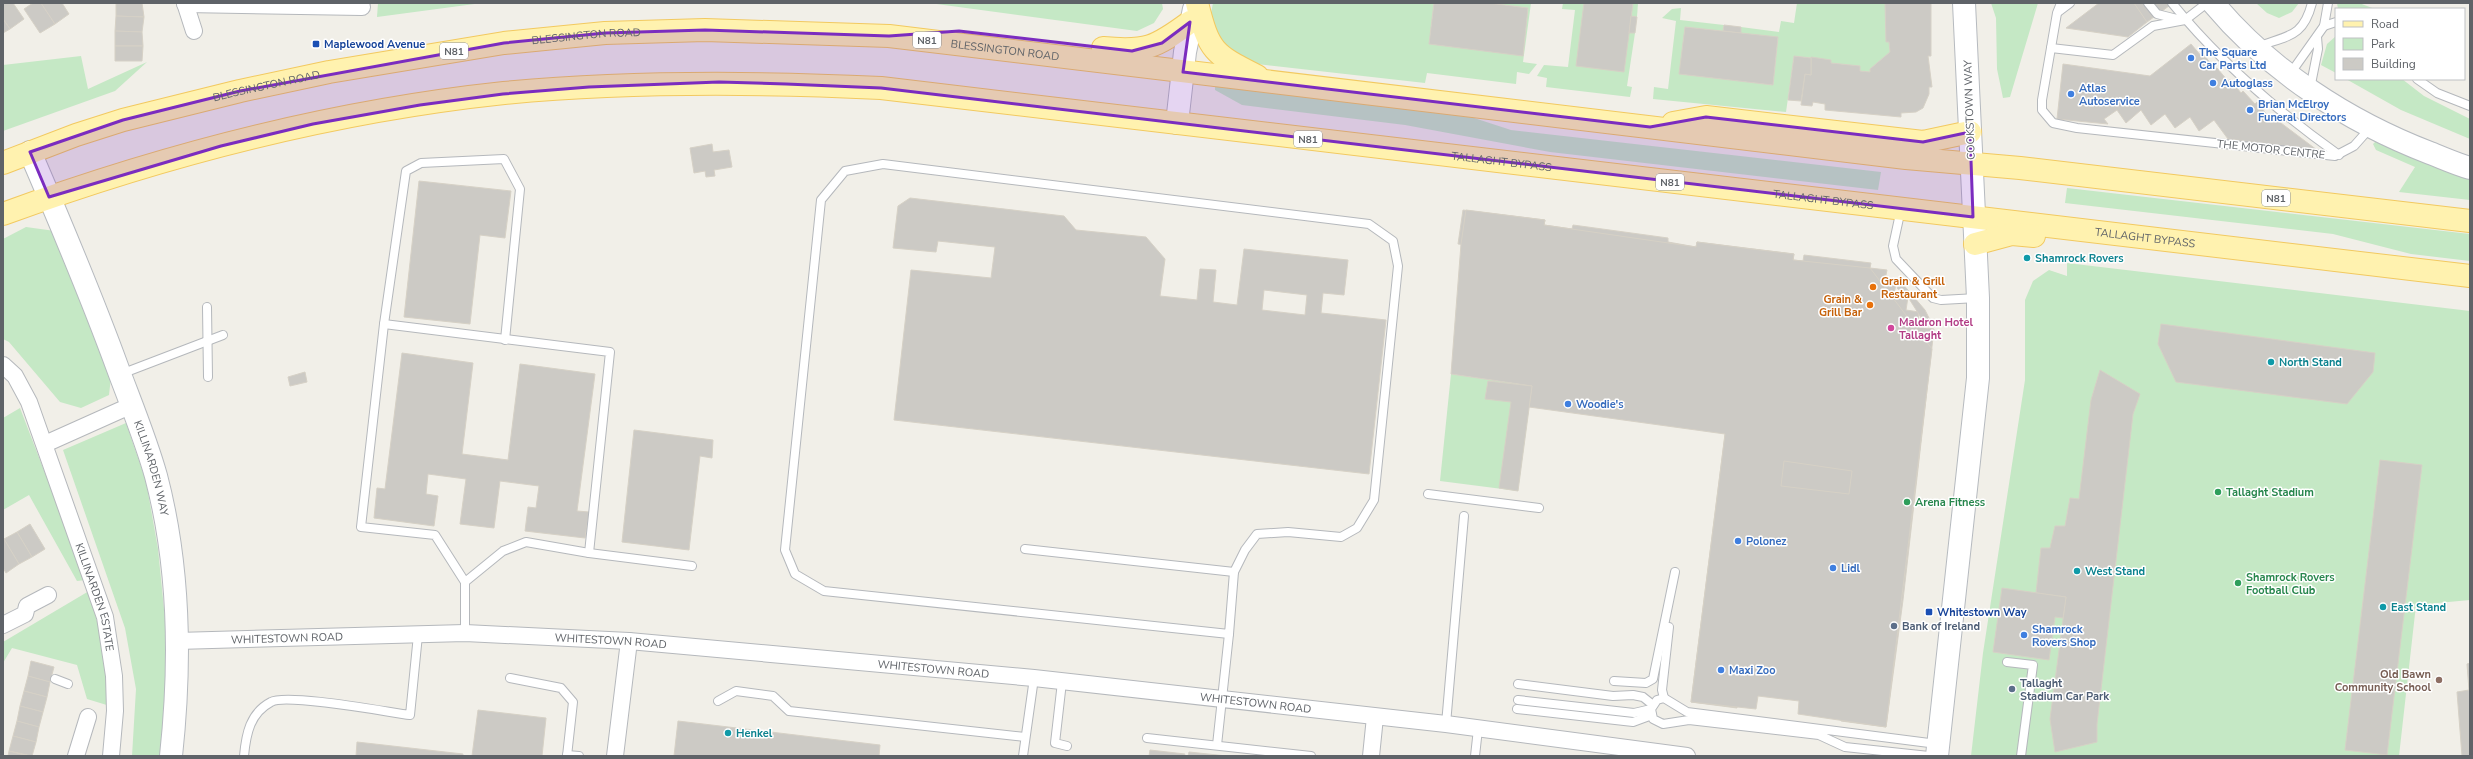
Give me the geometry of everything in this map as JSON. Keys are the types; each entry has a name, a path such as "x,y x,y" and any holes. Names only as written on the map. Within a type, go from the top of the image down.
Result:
{"main road":[{"path":"889,36 959,31 1132,51 1162,43 1194,9 1214,50 1226,61 1269,83"},
{"name":"BLESSINGTON ROAD","path":"3,163 30,152 123,120 240,91 329,72 504,43 605,33 705,30 889,36 1183,72"},
{"name":"N81","path":"1183,72 1906,158 1971,163 2470,221"},
{"name":"N81","path":"3,214 50,197 221,146 313,124 366,114 503,94 590,87 730,82 881,88 1177,123"},
{"path":"1650,127 1706,117 1923,142 1970,132"},
{"name":"TALLAGHT BYPASS","path":"1177,123 2470,276"},
{"path":"1975,244 2005,236 2020,234 2205,255 2270,252"}],"street":[{"name":"COOKSTOWN WAY","path":"1964,3 1973,217"},
{"path":"2213,3 2257,48 2310,91 2371,127 2404,143 2470,168"},
{"path":"194,31 185,4 362,8"},
{"path":"1177,123 1183,72 1194,9"},
{"name":"KILLINARDEN WAY","path":"30,152 87,284 132,405 157,483 172,577 177,641 176,702 170,756"},
{"path":"1935,752 1978,378 1978,298 1973,217"},
{"name":"KILLINARDEN ESTATE","path":"3,365 15,376 29,402 45,444 104,618 114,676 115,711 111,756"},
{"path":"45,444 132,405"},
{"path":"3,625 25,614 27,606 48,595"},
{"name":"WHITESTOWN ROAD","path":"177,641 465,633 629,641 1034,678 1446,724 1687,756"},
{"path":"615,756 629,641"},
{"path":"1371,756 1374,716"},
{"path":"76,756 88,717"}],"lane":[{"name":"THE MOTOR CENTRE","path":"2061,3 2057,13 2042,110 2053,123 2077,128 2339,156"},
{"path":"2057,13 2070,3"},
{"path":"2148,3 2157,14 2185,20"},
{"name":"THE MOTOR CENTRE","path":"2172,3 2185,20 2246,82 2302,129 2339,156"},
{"path":"2051,48 2113,55 2153,26 2185,20 2207,3"},
{"path":"2257,48 2297,33 2308,17 2312,3"},
{"path":"2289,75 2324,26 2328,3"},
{"path":"2324,26 2335,22"},
{"path":"2310,91 2318,49 2317,37"},
{"path":"2419,80 2437,93 2470,106"},
{"path":"2424,80 2428,86"},
{"path":"2339,156 2354,146 2371,127"},
{"path":"465,633 465,582 435,535 361,527 384,324 406,171 421,163 504,159 520,189 505,340"},
{"path":"1217,746 1223,700 1234,572 1245,550 1257,534 1288,532 1342,537 1357,528 1374,500 1398,266 1392,241 1369,224 883,164 845,171 821,200 785,550 796,574 824,591 1228,634"},
{"path":"1901,208 1893,246 1896,259 1932,298 1941,300 1978,298"},
{"path":"207,307 208,377"},
{"path":"384,324 610,352 589,553"},
{"path":"120,375 208,342 222,335"},
{"path":"1428,494 1539,508"},
{"path":"1446,724 1464,516"},
{"path":"465,582 503,550 526,542 589,553 692,566"},
{"path":"1026,549 1234,572"},
{"path":"1614,681 1646,683 1653,679 1675,572 1662,690 1664,698 1687,712 1935,752"},
{"path":"244,756 246,732 257,712 272,700 297,700 410,715 418,634"},
{"path":"2007,662 2032,665 2021,756"},
{"path":"510,678 561,688 573,702 567,756 579,756"},
{"path":"1023,756 1034,678"},
{"path":"55,679 68,684"},
{"path":"1062,682 1055,743 1067,746"},
{"path":"1518,684 1613,696 1633,695 1643,697 1652,710 1655,721 1663,724 1689,720 1819,735 1844,747 1935,752"},
{"path":"718,701 736,691 773,696 788,711 1026,737"},
{"path":"1517,709 1633,722 1652,710 1664,698"},
{"path":"1518,700 1634,713 1652,710"},
{"path":"1475,756 1478,729"},
{"path":"1147,738 1311,756"}],"highlighted area":[{"path":"1190,22 1183,72 1650,127 1706,117 1923,142 1970,132 1973,217 881,88 786,84 719,82 589,87 503,94 420,105 313,124 221,146 49,197 30,152 123,120 240,91 504,43 605,33 705,30 889,36 959,31 1132,51 1162,43"}],"green space":[{"path":"378,3 482,3 377,17"},
{"path":"929,3 1162,3 1163,9 1154,23 1137,31"},
{"path":"1213,3 1434,3 1429,44 1522,55 1528,8 1490,3 1531,3 1523,62 1537,64 1529,74 1517,72 1516,84 1427,73 1425,83 1257,64 1225,52 1210,18"},
{"path":"1563,3 1584,3 1629,33 1635,33 1627,86 1632,87 1630,97 1546,87 1547,78 1537,76 1544,65 1568,67 1575,10 1562,9"},
{"path":"1633,3 1638,3 1637,17 1631,16"},
{"path":"1797,3 1885,3 1886,41 1889,42 1890,52 1870,69 1870,72 1860,71 1860,66 1831,63 1831,60 1794,56 1786,112 1653,99 1654,87 1668,89 1676,21 1662,18 1672,9 1681,8 1680,20 1724,25 1723,31 1685,27 1680,74 1773,85 1778,38 1741,33 1741,27 1779,32 1781,21 1794,23"},
{"path":"1991,3 2038,3 2010,97 2003,98 1997,69 1996,18"},
{"path":"2256,3 2299,3 2292,12 2279,18 2267,13"},
{"path":"2337,3 2359,3 2372,8 2338,8"},
{"path":"2335,37 2335,72 2321,65 2327,44"},
{"path":"81,56 88,89 147,62 115,91 3,131 3,65"},
{"path":"2348,80 2403,80 2424,96 2470,119 2470,139 2401,110"},
{"path":"1215,86 1468,116 1511,130 1881,172 1878,190 1550,152 1405,125 1242,105 1215,90"},
{"path":"2376,141 2470,179 2470,200 2399,192 2415,167 2376,150 2373,144"},
{"path":"2067,188 2470,234 2470,261 2411,254 2333,234 2065,203"},
{"path":"26,227 55,231 111,377 109,395 81,408 60,402 9,342 3,339 3,239"},
{"name":"Tallaght Stadium","path":"2067,263 2470,311 2470,600 2416,605 2399,756 1971,756 1983,653 2025,380 2025,300 2033,281 2049,270 2067,276"},
{"path":"1451,374 1532,386 1518,491 1440,481"},
{"path":"20,408 86,580 77,581 29,495 3,510 3,418"},
{"path":"126,423 146,481 158,549 168,649 166,756 132,756 136,689 125,628 63,450"},
{"path":"89,591 99,629 110,706 87,699 77,665 12,648 3,663 3,642"}],"building":[{"path":"3,3 13,3 24,19 10,29 3,19"},
{"path":"33,3 41,3 55,24 40,33 24,9"},
{"path":"41,3 62,3 69,14 55,24"},
{"path":"116,3 142,3 144,17 116,16"},
{"path":"1434,3 1489,3 1528,8 1523,56 1429,44"},
{"path":"1584,3 1633,3 1624,72 1576,66"},
{"path":"1885,3 1931,3 1931,56 1928,56 1932,87 1929,87 1929,94 1923,108 1916,112 1901,113 1901,117 1825,110 1825,104 1813,102 1812,106 1801,105 1805,74 1811,75 1811,57 1831,60 1831,63 1860,66 1860,71 1870,72 1870,69 1890,52 1889,42 1886,42"},
{"path":"2099,3 2134,3 2147,22 2128,37 2066,28"},
{"path":"2134,3 2173,3 2147,22"},
{"path":"116,16 144,17 142,32 115,31"},
{"path":"1631,16 1637,17 1635,33 1629,33"},
{"path":"3,19 10,29 3,33"},
{"path":"1724,25 1741,27 1741,33 1723,31"},
{"path":"1685,27 1778,37 1773,85 1679,74"},
{"path":"115,31 142,32 143,46 115,46"},
{"path":"2191,44 2202,57 2204,55 2215,69 2217,68 2228,81 2230,79 2241,93 2243,91 2255,104 2257,102 2268,116 2269,114 2317,150 2228,139 2214,120 2199,131 2190,117 2175,128 2165,114 2151,125 2141,110 2126,123 2117,110 2104,119 2108,124 2057,119 2063,64 2150,76"},
{"path":"115,46 143,46 142,61 115,61"},
{"path":"1794,56 1811,58 1811,75 1805,74 1801,101 1788,100"},
{"path":"712,144 713,152 729,150 732,167 714,170 715,176 706,177 705,171 694,173 690,148"},
{"path":"419,181 511,191 505,238 480,235 470,324 404,317"},
{"path":"910,198 1064,216 1076,230 1146,237 1165,259 1160,296 1197,300 1200,269 1216,270 1213,302 1237,305 1244,249 1348,260 1344,295 1323,293 1321,313 1386,320 1369,474 894,420 911,270 991,278 995,247 938,241 936,252 893,248 898,206","holes":["1264,290 1307,295 1305,315 1262,310"]},
{"path":"1463,210 1545,220 1544,225 1572,229 1573,225 1668,238 1668,242 1696,247 1697,242 1794,254 1793,260 1803,261 1804,255 1871,263 1870,268 1887,270 1885,280 1897,279 1894,294 1908,297 1906,310 1919,312 1917,327 1934,329 1903,600 1886,727 1841,721 1845,691 1740,680 1737,708 1691,702 1744,286 1731,284 1731,276 1715,275 1715,270 1695,268 1697,252 1679,249 1672,273 1665,272 1647,415 1595,407 1611,269 1589,260 1589,254 1568,250 1569,237 1555,236 1547,259 1546,270 1531,269 1517,370 1475,364 1480,332 1471,326 1473,307 1481,308 1487,260 1482,259 1483,247 1458,244","holes":["1804,264 1808,265 1803,305 1867,314 1858,376 1880,381 1850,634 1748,620 1789,288 1798,288"]},
{"path":"1466,210 1545,220 1544,225 1696,247 1697,242 1794,254 1793,260 1870,268 1932,349 1886,727 1798,714 1799,701 1758,696 1756,709 1691,702 1725,434 1529,407 1532,386 1451,374 1461,244"},
{"path":"1901,282 1925,310 1930,320 1925,324 1908,297 1897,288"},
{"name":"North Stand","path":"2161,324 2375,353 2373,372 2347,404 2176,382 2158,344"},
{"path":"402,353 473,363 462,454 508,460 520,364 595,374 577,511 589,512 585,538 525,531 528,507 536,508 539,486 500,481 494,528 460,524 466,479 428,474 426,494 438,496 434,526 374,518 377,488 385,489"},
{"name":"West Stand","path":"2100,370 2140,394 2133,414 2097,724 2097,742 2055,752 2050,719 2066,597 2036,593 2041,548 2050,548 2055,526 2065,526 2070,498 2079,499 2091,400"},
{"path":"305,372 307,382 290,386 288,377"},
{"path":"1488,381 1532,386 1518,491 1499,488 1511,402 1485,399"},
{"path":"634,430 713,440 712,458 700,456 689,550 622,542"},
{"name":"East Stand","path":"2380,460 2422,465 2387,755 2345,750"},
{"path":"1784,461 1852,471 1849,494 1781,486"},
{"path":"30,524 45,549 32,557 17,532"},
{"path":"17,532 32,557 19,564 4,539"},
{"path":"4,539 19,564 6,573 3,568"},
{"name":"Shamrock Rovers Shop","path":"2002,588 2066,597 2063,618 2055,617 2049,660 1993,652"},
{"path":"31,661 54,667 50,682 28,676"},
{"path":"2470,663 2470,756 2462,756 2457,692 2469,690 2467,664"},
{"path":"28,676 50,682 47,697 24,691"},
{"path":"24,691 47,697 43,712 20,706"},
{"path":"20,706 43,712 39,727 17,721"},
{"path":"478,710 546,718 542,756 472,756"},
{"path":"17,721 39,727 36,742 13,736"},
{"name":"Henkel","path":"678,721 880,745 879,756 674,756"},
{"path":"13,736 36,742 32,756 9,751"},
{"path":"357,742 463,754 463,756 356,756"},
{"path":"1150,750 1185,754 1184,756 1149,756"},
{"path":"9,751 28,756 8,756"},
{"path":"1189,752 1227,756 1188,756"}],"place":[{"name":"Maplewood Avenue","path":"316,44"},
{"name":"The Square Car Parts Ltd","path":"2191,58"},
{"name":"Autoglass","path":"2213,83"},
{"name":"Atlas Autoservice","path":"2071,94"},
{"name":"Brian McElroy Funeral Directors","path":"2250,110"},
{"name":"Shamrock Rovers","path":"2027,258"},
{"name":"Grain & Grill Restaurant","path":"1873,287"},
{"name":"Grain & Grill Bar","path":"1870,305"},
{"name":"Maldron Hotel Tallaght","path":"1891,328"},
{"name":"North Stand","path":"2271,362"},
{"name":"Woodie's","path":"1568,404"},
{"name":"Tallaght Stadium","path":"2218,492"},
{"name":"Arena Fitness","path":"1907,502"},
{"name":"Polonez","path":"1738,541"},
{"name":"Lidl","path":"1833,568"},
{"name":"West Stand","path":"2077,571"},
{"name":"Shamrock Rovers Football Club","path":"2238,583"},
{"name":"East Stand","path":"2383,607"},
{"name":"Whitestown Way","path":"1929,612"},
{"name":"Bank of Ireland","path":"1894,626"},
{"name":"Shamrock Rovers Shop","path":"2024,635"},
{"name":"Maxi Zoo","path":"1721,670"},
{"name":"Old Bawn Community School","path":"2439,680"},
{"name":"Tallaght Stadium Car Park","path":"2012,689"},
{"name":"Henkel","path":"728,733"}]}
